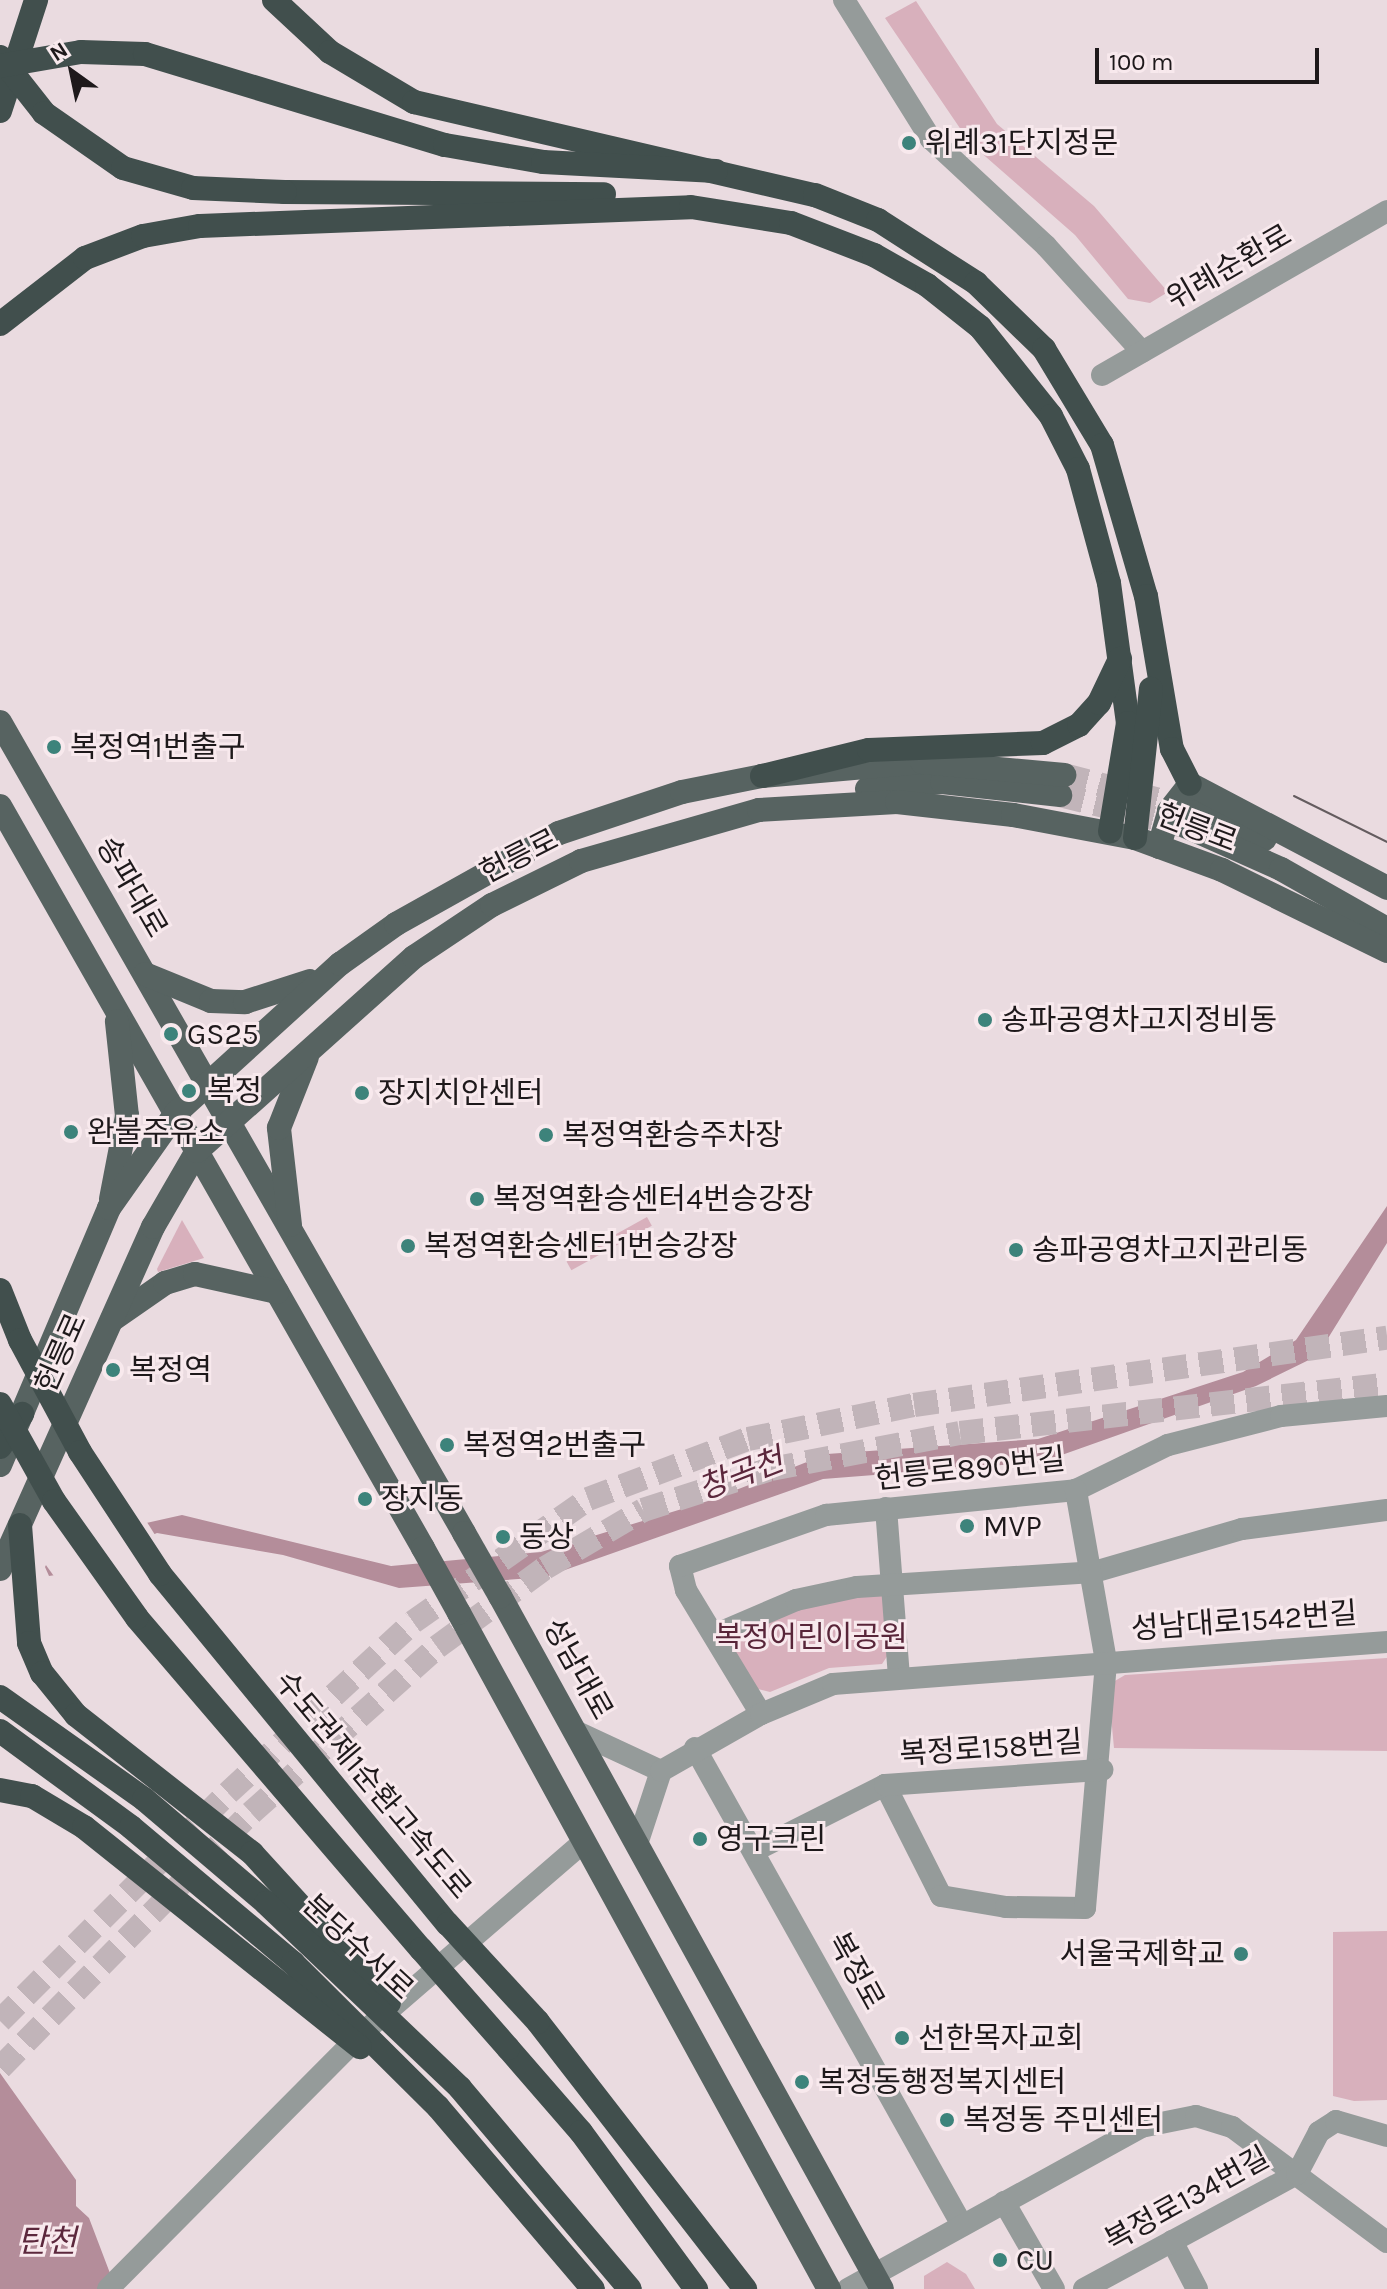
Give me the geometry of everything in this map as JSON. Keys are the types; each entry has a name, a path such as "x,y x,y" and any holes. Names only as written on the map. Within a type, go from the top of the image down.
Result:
{"highway":[{"path":"0,111 36,0"},
{"path":"274,0 330,52 414,102 815,195 878,220 963,272 1032,335 1070,387 1108,459 1146,596 1153,657 1187,806"},
{"path":"0,66 81,52 145,54 461,149 543,162 716,171"},
{"path":"0,57 31,100 76,139 123,168 178,185 248,193 626,195 736,212 814,230 893,264 996,345 1051,416 1078,469 1121,657 1128,723 1110,832"},
{"path":"0,324 55,276 121,243 200,226 673,207 736,212"},
{"path":"762,776 869,750 1043,743 1079,725 1099,703 1121,657"},
{"path":"1135,838 1153,657"},
{"name":"수도권제1순환고속도로","path":"0,1290 20,1340 80,1452 160,1574 448,1924 538,2022 745,2289"},
{"path":"0,1447 11,1409"},
{"path":"11,1409 54,1501 137,1618 581,2132 696,2289"},
{"path":"20,1525 29,1643 42,1673 76,1715 252,1853 336,1938 460,2088"},
{"name":"분당수서로","path":"0,1697 144,1799 460,2088 630,2289"},
{"name":"분당수서로","path":"0,1731 131,1827 271,1944 438,2107 593,2289"},
{"path":"0,1790 32,1796 84,1827 438,2107"}],"main road":[{"name":"송파대로","path":"0,722 207,1085"},
{"name":"헌릉로","path":"0,1465 11,1409 109,1208 176,1113 340,964 445,893 559,833 682,792 762,776 922,762 1062,785 942,782 839,791 759,810 635,842 526,887 444,934 225,1119 197,1151 110,1321 0,1569"},
{"name":"헌릉로","path":"759,810 897,802 1110,832 1159,847 1387,951"},
{"path":"0,806 423,1548 580,1845 829,2289"},
{"path":"1187,806 1387,904"},
{"path":"1187,806 1387,929"},
{"path":"1159,847 1169,811 1187,806 1387,888"},
{"path":"145,974 211,1001 245,1002 283,995 340,964"},
{"path":"109,1208 127,1116 112,1000"},
{"path":"292,1240 279,1128 315,1041"},
{"name":"성남대로","path":"207,1085 292,1240 577,1732 878,2282"},
{"path":"110,1321 165,1283 195,1274 277,1292"}],"street":[{"path":"844,0 931,139 1046,246 1142,352"},
{"name":"위례순환로","path":"1102,375 1387,211"},
{"name":"헌릉로890번길","path":"761,1714 686,1590 680,1566 826,1515 1076,1490 1168,1445 1281,1416 1387,1406"},
{"name":"성남대로1542번길","path":"1076,1490 1094,1572 1106,1661"},
{"path":"886,1508 899,1677"},
{"path":"714,1635 796,1600 894,1586 1094,1572 1242,1529 1387,1510"},
{"name":"성남대로1542번길","path":"661,1771 695,1748 761,1714 833,1684 1387,1642"},
{"name":"복정로158번길","path":"885,1785 941,1896 1006,1907 1085,1908 1102,1770 1106,1661"},
{"path":"577,1732 661,1771 638,1841"},
{"name":"복정로","path":"695,1748 962,2225"},
{"name":"복정로158번길","path":"754,1851 885,1785 1102,1770"},
{"path":"108,2289 360,2035 580,1845"},
{"path":"848,2289 878,2282 962,2225 1141,2127 1196,2116 1232,2127 1387,2242"},
{"name":"복정로134번길","path":"1084,2289 1297,2174 1319,2132 1336,2121 1387,2136"},
{"path":"1004,2202 1054,2289"},
{"path":"1172,2241 1197,2289"}],"green space":[{"path":"916,1 997,124 1094,206 1168,292 1150,303 1128,299 1075,235 970,143 885,18"},
{"path":"647,1217 652,1226 571,1270 567,1262"},
{"path":"182,1220 204,1258 158,1272 157,1269"},
{"name":"복정어린이공원","path":"880,1590 892,1602 892,1649 882,1664 829,1668 770,1692 754,1688 727,1646 732,1633 796,1604"},
{"path":"1387,1658 1387,1751 1114,1748 1108,1685 1125,1675"},
{"path":"1387,1931 1387,2100 1354,2101 1333,2096 1333,1932"},
{"path":"947,2262 966,2274 975,2289 924,2289 924,2276"}],"water":[{"path":"1387,1206 1387,1243 1317,1356 1256,1386 1042,1462 823,1479 545,1577 399,1588 283,1555 157,1533 62,1574 49,1576 45,1567 57,1543 182,1515 391,1566 541,1552 708,1501 827,1454 1038,1439 1243,1372 1296,1340"},
{"name":"탄천","path":"0,2073 76,2180 76,2206 89,2218 116,2289 0,2289"}],"pier":[{"path":"145,1519 157,1538 63,1578 56,1579 43,1561 55,1539"}],"tunnel":[{"path":"1064,775 1187,807"},
{"path":"1060,795 1185,826"},
{"path":"0,2021 228,1793 413,1622 588,1499 748,1439 914,1405 1387,1338"},
{"path":"0,2068 251,1813 437,1647 545,1568 643,1510 771,1469 960,1433 1387,1384"}],"tram line":[{"path":"1294,796 1387,842"}],"place":[{"name":"위례31단지정문","path":"909,143"},
{"name":"복정역1번출구","path":"54,747"},
{"name":"송파공영차고지정비동","path":"985,1020"},
{"name":"GS25","path":"171,1034"},
{"name":"복정","path":"189,1091"},
{"name":"장지치안센터","path":"362,1093"},
{"name":"완불주유소","path":"71,1132"},
{"name":"복정역환승주차장","path":"546,1135"},
{"name":"복정역환승센터4번승강장","path":"477,1199"},
{"name":"복정역환승센터1번승강장","path":"408,1246"},
{"name":"송파공영차고지관리동","path":"1016,1250"},
{"name":"복정역","path":"113,1370"},
{"name":"복정역2번출구","path":"447,1445"},
{"name":"장지동","path":"365,1499"},
{"name":"MVP","path":"967,1526"},
{"name":"동상","path":"503,1537"},
{"name":"영구크린","path":"700,1839"},
{"name":"서울국제학교","path":"1241,1954"},
{"name":"선한목자교회","path":"902,2038"},
{"name":"복정동행정복지센터","path":"802,2082"},
{"name":"복정동 주민센터","path":"947,2120"},
{"name":"CU","path":"1000,2260"}],"water label":[{"name":"창곡천","path":"741,1475"}]}
